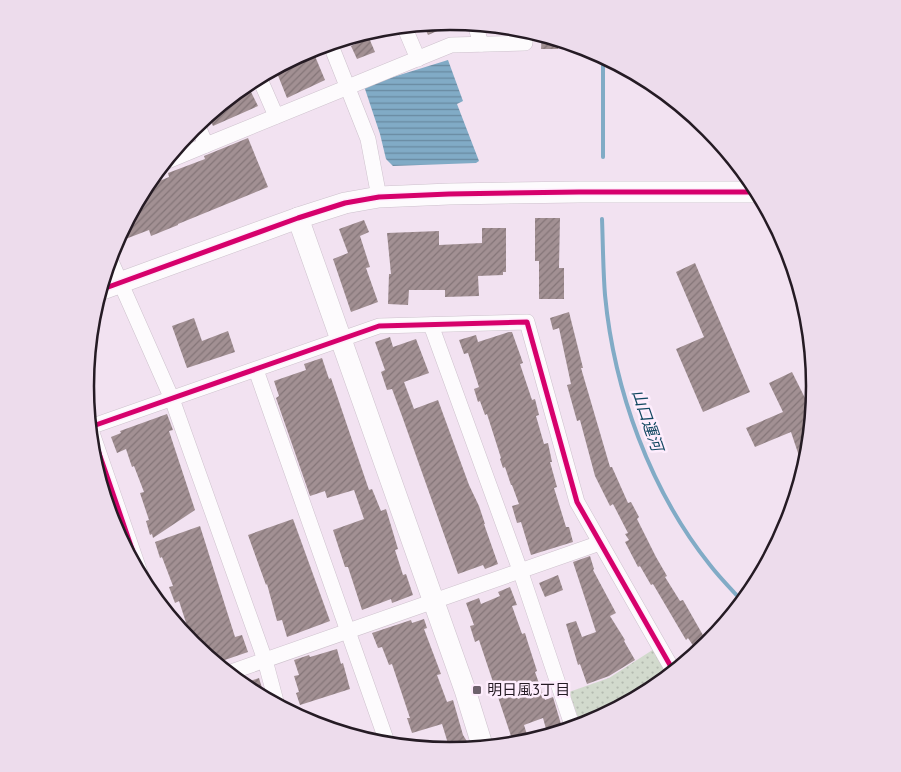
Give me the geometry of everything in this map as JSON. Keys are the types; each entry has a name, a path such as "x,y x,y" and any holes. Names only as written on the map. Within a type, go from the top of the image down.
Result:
{"street":[{"path":"477,31 481,44"},
{"path":"407,33 418,59"},
{"path":"178,156 451,45 525,44 525,38"},
{"path":"333,50 368,139 379,198"},
{"path":"262,84 276,116"},
{"path":"201,132 206,145"},
{"path":"275,696 265,661 172,399 110,286 298,218 345,203 379,198 449,194 749,192"},
{"path":"298,218 480,740"},
{"path":"97,425 379,326 527,322 577,502 670,665"},
{"path":"431,325 520,570 571,721"},
{"path":"256,370 385,736"},
{"path":"105,471 126,530"},
{"path":"237,670 600,543"}],"shaded area":[{"path":"654,649 667,668 628,694 578,718 569,692 609,678"}],"water":[{"path":"448,60 463,101 457,104 479,161 476,163 393,166 386,159 364,86"}],"building":[{"path":"438,30 428,35 426,31"},
{"path":"370,39 375,52 357,59 351,46"},
{"path":"541,42 558,47 558,49 541,49"},
{"path":"315,57 325,80 287,98 278,75"},
{"path":"251,92 258,106 213,126 211,122 216,118"},
{"path":"248,138 268,187 151,236 149,230 127,238 142,208 159,181 169,177 168,173 205,159 204,156"},
{"path":"535,218 560,218 559,268 564,268 564,299 539,299 539,261 535,261"},
{"path":"364,220 369,232 360,236 370,267 366,268 378,302 351,312 333,259 348,253 339,229"},
{"path":"482,228 506,228 506,272 503,272 503,275 478,276 479,296 445,297 445,290 409,290 408,305 388,304 389,274 391,274 387,233 439,231 439,245 482,243"},
{"path":"695,263 750,392 703,412 676,349 704,337 676,272"},
{"path":"569,312 583,368 581,368 610,467 612,467 628,503 631,502 639,517 637,519 667,576 665,577 680,601 683,600 704,636 693,646 688,638 686,640 653,584 651,585 640,566 638,567 625,542 629,540 625,534 628,533 613,504 610,506 595,476 580,420 577,421 567,385 571,384 559,328 553,330 550,318"},
{"path":"194,318 202,341 228,331 235,352 187,368 172,326"},
{"path":"512,332 523,363 520,364 532,400 535,399 539,415 536,416 544,444 548,443 552,462 550,462 557,487 554,488 566,527 569,527 573,542 531,555 521,522 517,523 512,506 519,504 505,467 503,468 487,414 485,415 480,401 478,402 474,389 479,387 468,353 464,354 459,340 476,335 478,342"},
{"path":"390,337 393,347 416,339 429,373 404,382 414,409 438,400 469,485 479,506 498,564 485,569 483,565 458,574 392,389 387,390 381,372 385,370 375,342"},
{"path":"322,358 329,379 331,378 369,490 372,489 381,511 386,509 398,549 395,550 403,575 406,574 413,595 392,603 391,599 362,610 333,530 364,519 354,490 327,498 325,491 310,496 276,398 279,396 274,381 306,370 304,364"},
{"path":"792,372 806,400 800,456 791,432 755,447 746,428 783,412 769,383"},
{"path":"167,414 173,430 169,431 195,510 153,538 152,534 150,535 146,521 149,520 140,493 144,492 134,466 132,467 126,449 117,453 111,437 121,433 120,431"},
{"path":"293,519 330,621 287,637 282,620 277,621 267,584 248,535"},
{"path":"200,526 235,637 242,635 248,652 224,660 187,625 179,601 175,603 169,587 173,586 155,542"},
{"path":"590,556 593,570 616,613 610,616 635,660 609,676 587,684 580,664 578,665 566,624 576,621 582,637 596,632 573,562"},
{"path":"558,575 563,590 545,597 539,583"},
{"path":"510,587 517,605 512,606 522,634 525,633 537,671 535,672 545,700 553,697 561,724 546,729 543,718 524,725 527,734 511,737 479,640 475,642 470,626 474,625 466,603 479,598 481,604 500,596 498,592"},
{"path":"424,619 427,628 424,629 441,674 437,675 447,702 453,700 463,735 467,741 448,742 442,724 412,733 407,718 410,718 392,664 389,665 382,647 378,648 372,633 411,620 412,623"},
{"path":"337,649 350,689 300,705 296,693 299,692 294,676 299,675 294,660"},
{"path":"259,678 262,688 253,682 251,681"}],"waterway":[{"name":"山口運河","path":"603,65 603,157"},
{"name":"山口運河","path":"602,219 604,286 610,331 626,402 638,438 670,505 689,536 714,570 738,596"}],"cycle path":[{"path":"109,287 298,218 345,203 379,197 579,192 749,192"},
{"path":"97,425 379,326 527,322 577,502 670,665"},
{"path":"105,471 126,530"}],"place":[{"name":"明日風3丁目","path":"477,690"}]}
